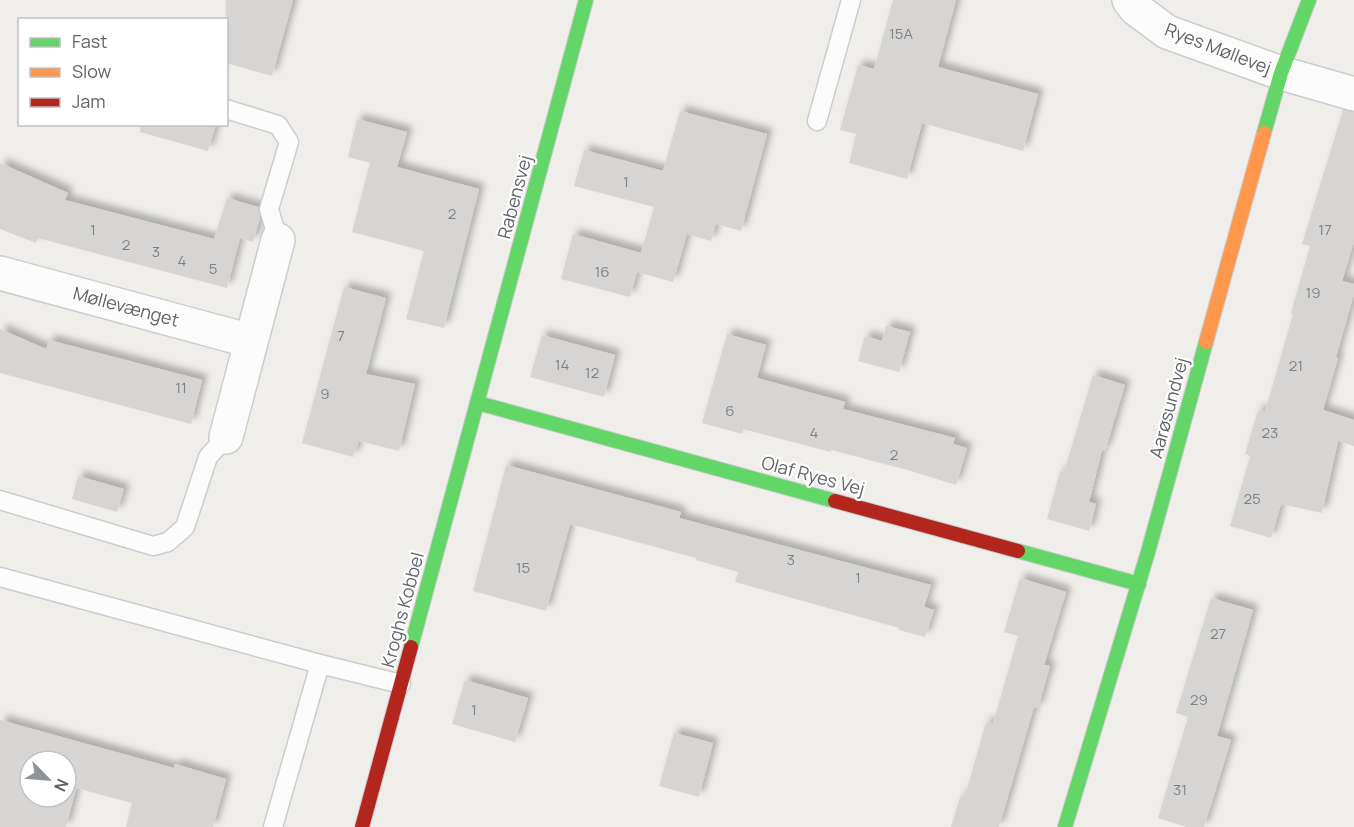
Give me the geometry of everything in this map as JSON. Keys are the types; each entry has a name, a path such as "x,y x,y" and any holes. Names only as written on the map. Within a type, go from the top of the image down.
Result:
{"street":[{"name":"Rabensvej","path":"478,403 586,0"},
{"name":"Ryes Møllevej","path":"1129,0 1136,9 1167,32 1281,73 1354,94"},
{"name":"Aarøsundvej","path":"1065,827 1139,584 1281,73 1309,0"},
{"path":"226,437 278,240"},
{"name":"Møllevænget","path":"0,273 251,341"},
{"name":"Olaf Ryes Vej","path":"478,403 1139,584"},
{"name":"Kroghs Kobbel","path":"362,827 478,403"}],"lane":[{"path":"817,121 851,0"},
{"path":"228,110 278,125 289,142 269,209 278,240"},
{"path":"0,500 153,546 168,542 185,527 208,457 226,437"},
{"path":"0,577 401,684"},
{"path":"273,827 320,664"}],"building":[{"path":"226,0 293,0 272,76 228,64 228,18 226,18"},
{"path":"893,0 956,0 938,67 1038,94 1023,151 922,123 907,179 849,163 856,134 840,130 858,65 874,69"},
{"path":"1343,110 1354,112 1354,242 1342,281 1354,284 1354,294 1323,410 1354,420 1354,446 1338,441 1322,513 1281,504 1271,538 1230,526 1250,456 1245,454 1258,410 1265,412 1293,314 1291,313 1310,246 1302,244"},
{"path":"680,111 767,134 741,231 716,224 711,241 687,234 673,282 637,272 630,297 561,279 573,234 641,253 654,207 574,186 584,150 663,171"},
{"path":"357,119 407,132 397,167 479,189 444,328 406,319 424,251 352,232 370,163 348,157"},
{"path":"141,126 215,126 208,151 140,132"},
{"path":"0,163 68,193 65,200 214,239 227,198 258,207 260,218 253,242 240,238 227,288 38,238 36,243 0,229"},
{"path":"344,287 386,298 366,374 415,384 399,451 359,441 353,457 302,443"},
{"path":"886,326 910,332 899,372 858,361 865,336 882,341"},
{"path":"0,329 46,349 49,340 202,380 191,424 0,373"},
{"path":"727,334 766,345 757,378 845,402 843,409 955,438 953,444 967,448 956,485 831,450 831,452 743,429 742,434 702,423"},
{"path":"542,335 615,355 604,397 530,377"},
{"path":"1093,375 1125,385 1105,451 1102,450 1089,502 1096,504 1089,531 1047,519 1060,471 1064,472"},
{"path":"506,465 681,512 679,518 931,585 924,607 934,610 925,637 735,582 738,572 696,560 696,558 570,524 546,611 473,591"},
{"path":"78,476 124,489 117,512 72,499"},
{"path":"1020,578 1066,592 1044,665 1050,666 1038,708 1034,707 999,827 951,827 961,795 965,796 986,722 993,724 1018,636 1004,632"},
{"path":"1211,598 1253,610 1217,736 1231,740 1204,827 1187,827 1158,818 1188,717 1176,713"},
{"path":"465,680 528,698 515,742 452,724"},
{"path":"0,720 174,768 175,764 226,779 213,827 126,827 132,803 78,789 78,749 18,749 18,809 71,809 66,827 0,827"},
{"path":"674,733 713,743 699,797 659,786"}],"traffic: fast":[{"path":"411,647 586,0"},
{"path":"1264,133 1281,73 1309,0"},
{"path":"1065,827 1148,552 1206,342"},
{"path":"478,403 835,501"},
{"path":"1018,551 1139,584"}],"traffic: slow":[{"path":"1206,342 1264,133"}],"traffic: jam":[{"path":"835,501 1018,551"},
{"path":"362,827 411,647"}]}
